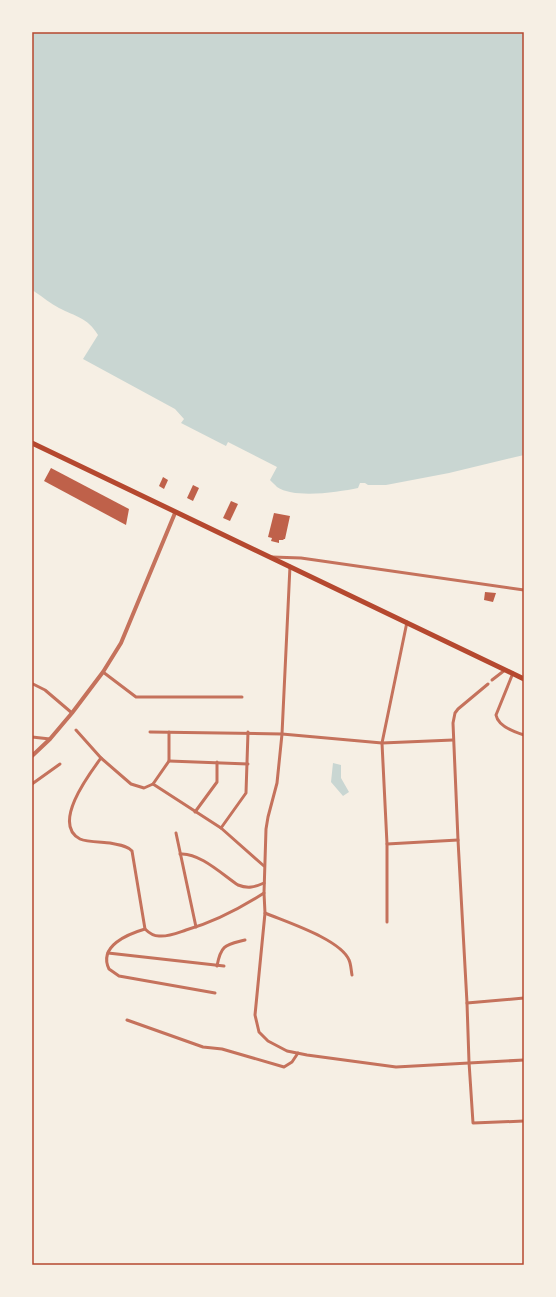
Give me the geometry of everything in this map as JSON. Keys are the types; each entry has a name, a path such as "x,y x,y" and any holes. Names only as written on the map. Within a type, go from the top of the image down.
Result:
{"highway":[{"path":"32,443 175,513 213,529 524,679"}],"street":[{"path":"32,756 50,739 72,713 103,672 123,638 175,513"},
{"path":"271,557 301,558 524,590"},
{"path":"290,566 282,734 277,783 268,817 264,866 265,913 255,1015 259,1032 268,1041 287,1051 396,1067 524,1060"},
{"path":"387,922 387,844 382,743 407,622"},
{"path":"492,680 506,670"},
{"path":"103,672 136,697 242,698"},
{"path":"513,673 496,715 500,723 524,735"},
{"path":"33,684 44,690 72,713"},
{"path":"488,684 458,709 455,713 453,723 473,1123 524,1121"},
{"path":"76,730 101,758 131,784 144,788 153,784 168,761 169,732"},
{"path":"150,732 248,732 382,743 453,740"},
{"path":"221,828 246,793 248,732"},
{"path":"32,737 50,739"},
{"path":"101,758 82,784 70,815 70,826 73,832 80,839 126,846 132,851 145,929 151,934 158,936 171,935 196,927 230,914 264,893"},
{"path":"168,761 248,764"},
{"path":"195,812 217,782 217,762"},
{"path":"32,784 60,764"},
{"path":"153,784 221,828 264,866"},
{"path":"176,833 196,927"},
{"path":"387,844 458,840"},
{"path":"180,854 185,853 195,855 238,885 252,887 264,883"},
{"path":"265,913 326,939 338,947 349,960 352,975"},
{"path":"145,929 125,936 114,944 108,954 107,965 109,969 119,976 215,993"},
{"path":"217,966 222,949 230,944 245,940"},
{"path":"108,954 224,966"},
{"path":"467,1003 524,998"},
{"path":"127,1020 203,1047 222,1048 284,1067 292,1062 298,1053"}],"shaded area":[{"path":"32,32 524,32 524,455 449,473 386,485 368,485 365,483 360,483 358,488 339,491 317,494 294,493 277,487 270,480 277,467 228,442 226,446 181,423 184,419 175,409 83,359 98,335 94,329 90,324 81,318 56,306 32,289"},
{"path":"333,763 341,765 341,778 349,792 343,796 331,782"}],"building":[{"path":"51,468 129,509 126,525 44,481"},
{"path":"163,477 168,480 164,489 159,486"},
{"path":"193,485 199,488 193,501 187,498"},
{"path":"231,501 238,504 230,521 223,518"},
{"path":"274,513 290,516 285,539 279,540 279,543 271,541 272,538 268,537"},
{"path":"485,592 496,593 493,602 484,600"}]}
